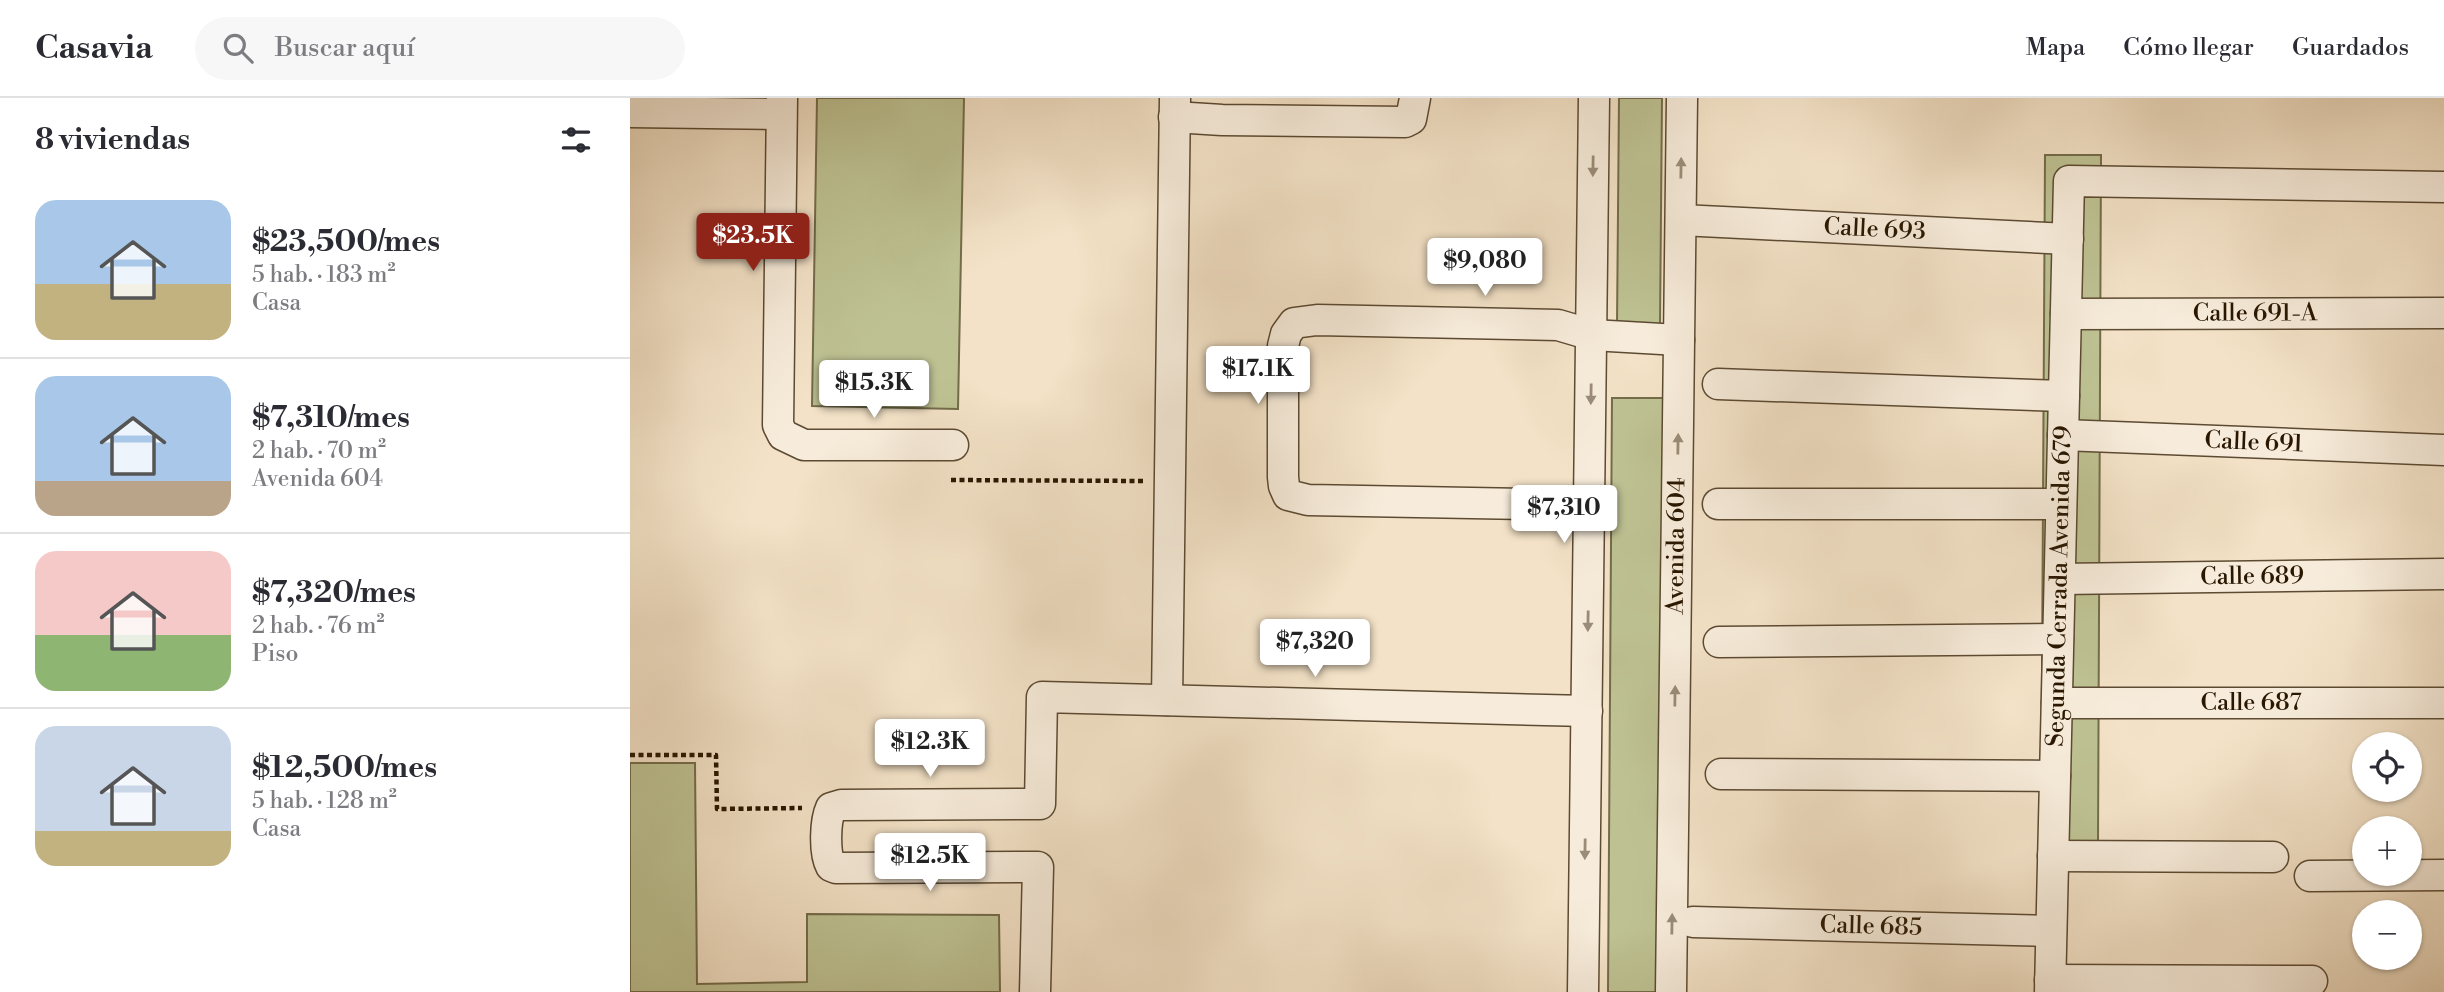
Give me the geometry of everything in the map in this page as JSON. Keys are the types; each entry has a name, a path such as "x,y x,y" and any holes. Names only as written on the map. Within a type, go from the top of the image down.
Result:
{"street":[{"path":"1167,700 1174,107 1405,122 1411,118 1415,98"},
{"path":"1583,992 1594,98"},
{"name":"Avenida 604","path":"1671,992 1682,98"},
{"path":"630,113 781,106 778,425 783,435 804,444 953,445"},
{"name":"Segunda Cerrada Avenida 679","path":"2050,986 2069,181 2444,187"},
{"name":"Calle 693","path":"1681,220 2068,239"},
{"name":"Calle 691-A","path":"2066,314 2444,313"},
{"path":"1589,505 1308,500 1288,495 1283,477 1283,346 1286,334 1294,323 1304,320 1558,325 1591,335 1679,340"},
{"path":"1718,384 2064,396"},
{"name":"Calle 691","path":"2063,435 2444,450"},
{"path":"1718,504 2061,504"},
{"name":"Calle 689","path":"2060,579 2444,574"},
{"path":"1720,642 2058,639"},
{"path":"1035,992 1038,867 836,868 831,866 828,858 828,820 831,808 841,805 1040,804 1042,697 1587,711"},
{"name":"Calle 687","path":"2057,703 2444,703"},
{"path":"1721,774 2055,776"},
{"path":"2053,856 2273,857"},
{"path":"2310,877 2444,875"},
{"name":"Calle 685","path":"1693,922 2051,931"},
{"path":"2050,986 2312,981"}],"path":[{"path":"951,480 1170,481"},
{"path":"630,755 716,755 717,809 831,808"}],"green space":[{"path":"817,98 964,98 958,409 812,406"},
{"path":"1619,98 1662,98 1660,325 1617,325"},
{"path":"2045,155 2101,155 2098,845 2041,845"},
{"path":"1612,398 1664,398 1659,992 1608,992"},
{"path":"630,763 695,763 697,984 807,982 807,914 999,915 1000,992 630,992"}]}
